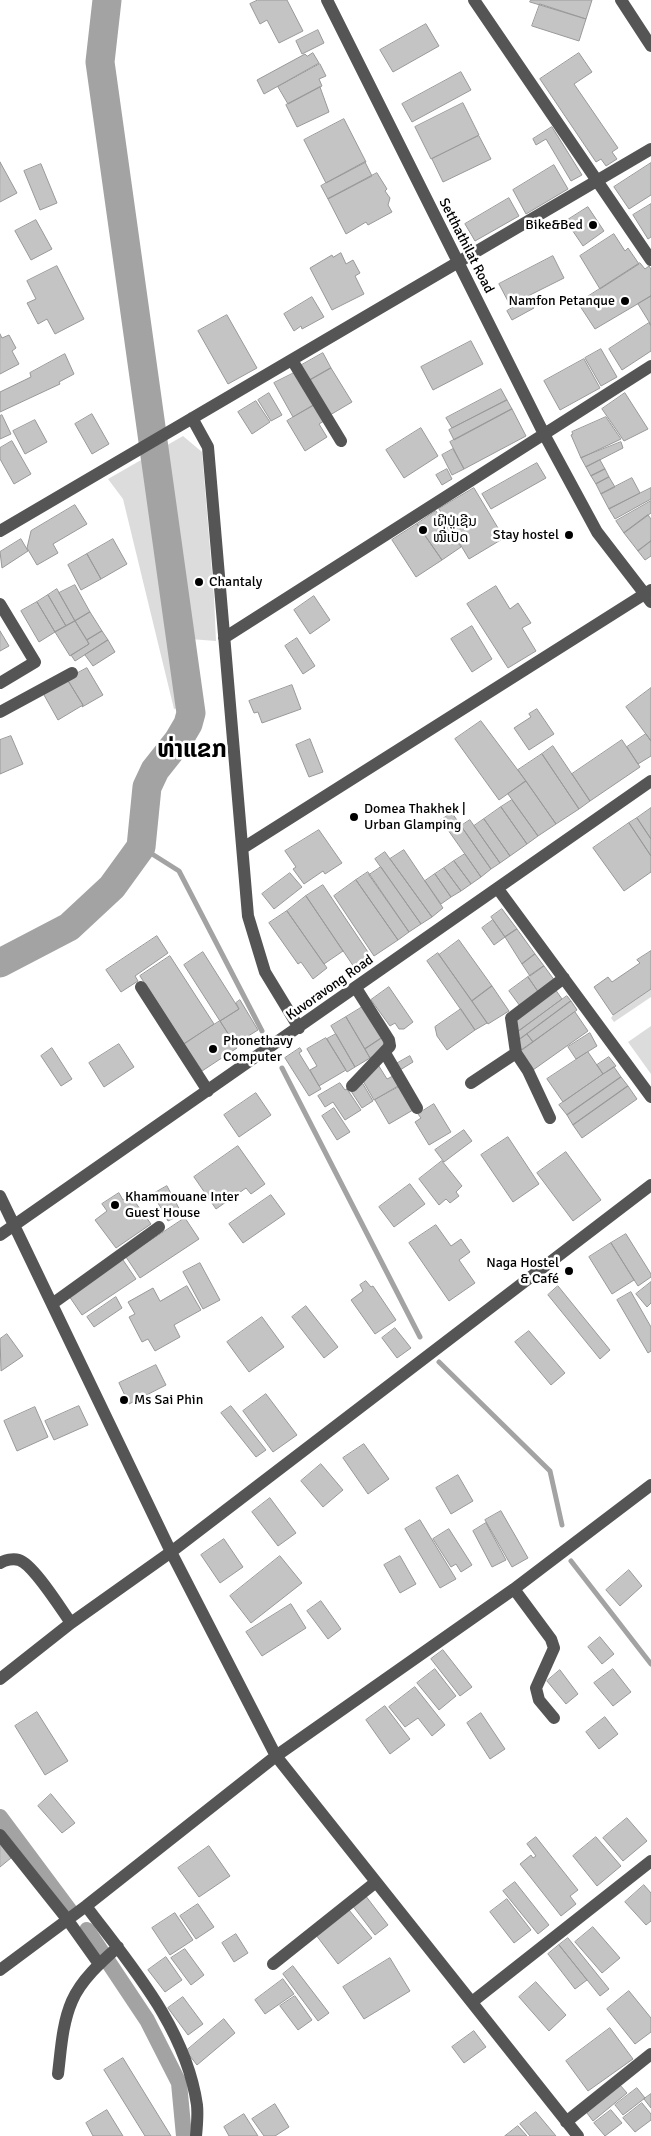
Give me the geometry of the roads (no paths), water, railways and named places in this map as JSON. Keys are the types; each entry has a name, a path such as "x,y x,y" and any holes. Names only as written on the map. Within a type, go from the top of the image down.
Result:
{"street":[{"name":"Setthathilat Road","path":"327,0 544,434 597,532 649,596"},
{"path":"474,0 651,260"},
{"path":"621,0 651,46"},
{"path":"1,529 187,422 651,149"},
{"path":"292,360 341,441"},
{"path":"224,638 651,366"},
{"path":"187,422 208,447 248,916 265,972 299,1028"},
{"path":"243,848 649,596"},
{"path":"0,604 35,662 0,683"},
{"path":"0,712 72,673"},
{"name":"Kuvoravong Road","path":"0,1235 651,781"},
{"path":"498,889 651,1097"},
{"path":"550,1118 528,1071 516,1053 511,1018 564,978"},
{"path":"141,987 208,1091"},
{"path":"352,1086 390,1046 389,1040 356,988"},
{"path":"385,1052 417,1108"},
{"path":"472,1083 516,1053"},
{"path":"0,1679 72,1623 171,1552 651,1185"},
{"path":"0,1196 171,1552 276,1756 578,2136"},
{"path":"52,1304 159,1227"},
{"path":"0,1970 86,1906 276,1756 514,1589 651,1485"},
{"path":"0,1563 5,1560 19,1560 31,1568 72,1623"},
{"path":"514,1589 550,1639 554,1648 536,1688 539,1700 554,1718"},
{"path":"0,1835 101,1962"},
{"path":"472,2002 651,1861"},
{"path":"272,1964 376,1882"},
{"path":"86,1906 115,1949 143,1981 167,2020 186,2065 197,2106 196,2136"},
{"path":"58,2074 63,2032 72,2000 101,1962 115,1949"},
{"path":"566,2122 651,2054"}],"waterway":[{"path":"0,963 69,927 112,887 141,847 147,787 155,770 178,741 188,724 191,713 100,62 107,0"},
{"path":"141,847 179,871 262,1031"},
{"path":"282,1068 420,1337"},
{"path":"439,1362 550,1471 562,1525"},
{"path":"571,1561 651,1664"},
{"path":"0,1817 70,1911"},
{"path":"87,1930 147,2020 179,2083 184,2136"}],"place":[{"name":"Bike&Bed","path":"593,225"},
{"name":"Namfon Petanque","path":"625,301"},
{"name":"ເຝີປູ່ເຊີນ ໝີ່ເປັດ","path":"423,530"},
{"name":"Stay hostel","path":"569,535"},
{"name":"Chantaly","path":"199,582"},
{"name":"Domea Thakhek | Urban Glamping","path":"354,817"},
{"name":"Phonethavy Computer","path":"213,1049"},
{"name":"Khammouane Inter Guest House","path":"115,1205"},
{"name":"Naga Hostel & Café","path":"569,1271"},
{"name":"Ms Sai Phin","path":"124,1400"}],"district":[{"name":"ທ່າແຂກ","path":"192,751"}]}
